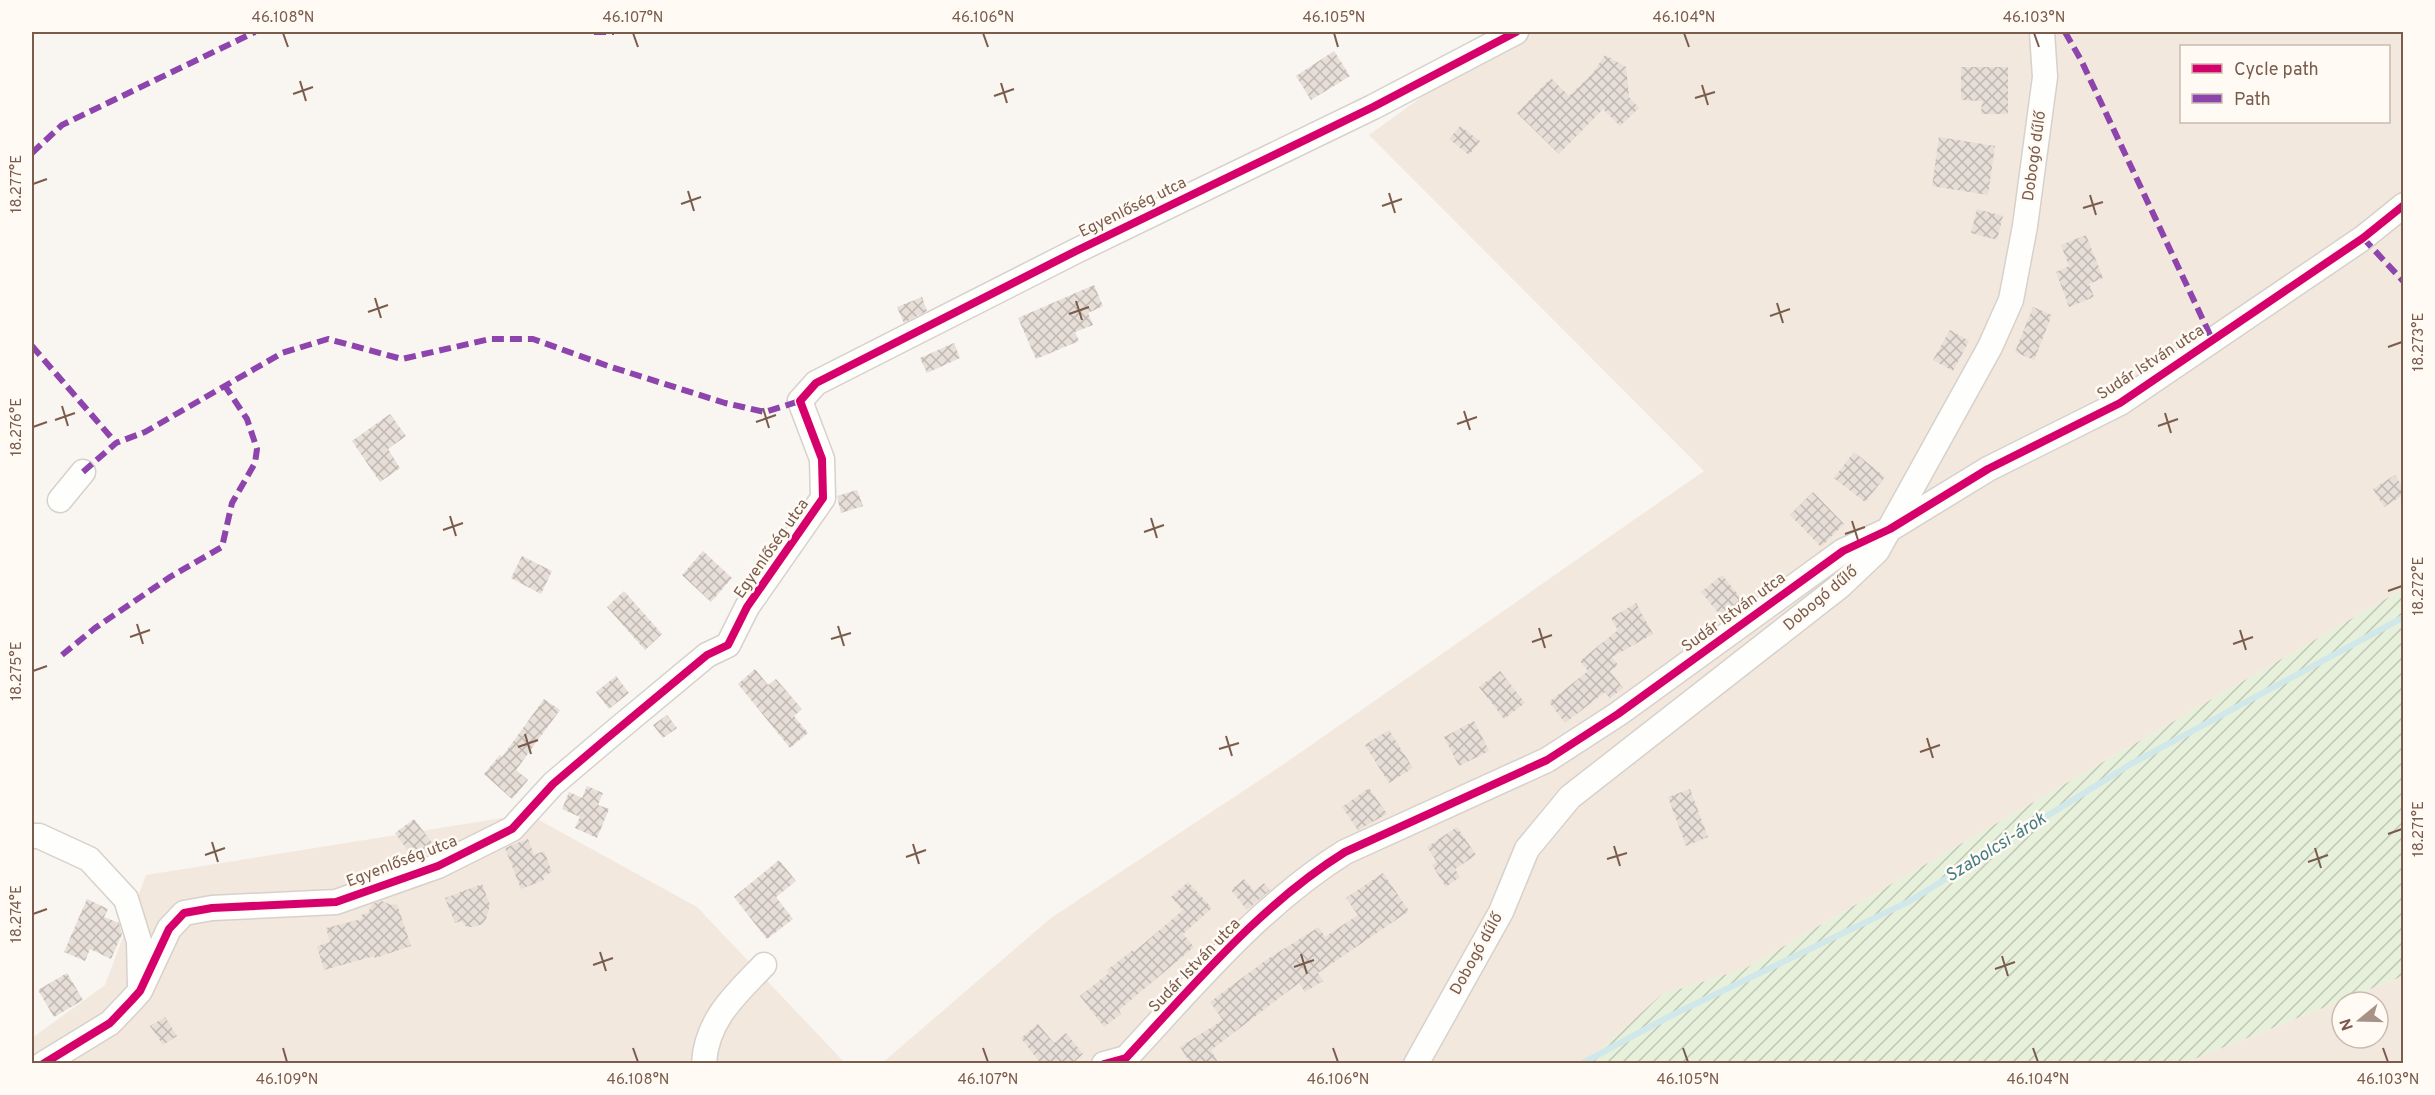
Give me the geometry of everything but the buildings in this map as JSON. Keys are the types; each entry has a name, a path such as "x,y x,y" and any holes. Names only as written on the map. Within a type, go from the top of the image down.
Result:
{"street":[{"name":"Egyenlőség utca","path":"43,1064 110,1023 140,991 169,929 184,913 212,908 336,902 438,866 512,829 553,784 707,656 728,645 747,607 823,498 822,459 800,401 816,383 1076,251 1383,101 1516,32"},
{"name":"Dobogó dűlő","path":"1416,1064 1501,912 1527,849 1570,797 1840,586 1877,551 1990,347 2011,300 2025,226 2045,77 2042,32"},
{"name":"Sudár István utca","path":"1104,1064 1126,1058 1245,931 1319,868 1345,852 1547,760 1618,714 1843,550 1890,529 1988,469 2120,402 2363,238 2403,205"},
{"path":"60,500 83,472"},
{"path":"32,836 39,836 89,859 126,899 139,941 140,991"},
{"path":"704,1064 705,1047 722,1010 764,965"}],"shaded area":[{"path":"1512,32 2403,32 2403,589 1746,968 1661,995 1585,1063 881,1064 1051,918 1284,764 1704,471 1369,135"},
{"path":"528,814 697,907 845,1063 32,1064 32,1038 105,985 146,875"},
{"path":"2403,976 2403,1063 2184,1063 2330,1005 2330,1050 2390,1050 2390,990 2368,990"}],"green space":[{"path":"2403,589 2403,976 2368,990 2330,990 2330,1005 2184,1063 1585,1063 1661,995 1746,968"}],"waterway":[{"name":"Szabolcsi-árok","path":"1581,1064 1668,1017 1910,901 2131,764 2404,617"}],"marked path":[{"path":"32,153 62,125 255,32"},
{"path":"594,32 614,32"},
{"path":"2065,32 2081,60 2212,339"},
{"path":"2363,238 2404,282"},
{"path":"83,472 116,443 145,432 282,353 328,339 402,359 490,339 533,339 608,366 725,403 765,412 800,401"},
{"path":"32,346 116,443"},
{"path":"62,655 95,628 170,577 222,547 232,503 255,463 257,449 247,419 225,386"}],"cycle path":[{"path":"43,1064 110,1023 131,1001 140,991 169,929 184,913 212,908 336,902 438,866 512,829 553,784 707,655 728,645 747,607 823,498 822,459 800,401 816,383 1076,251 1373,107 1516,32"},
{"path":"1104,1064 1126,1058 1256,921 1284,896 1345,852 1547,760 1618,714 1843,551 1890,529 1988,469 2120,403 2363,238 2404,205"}]}
